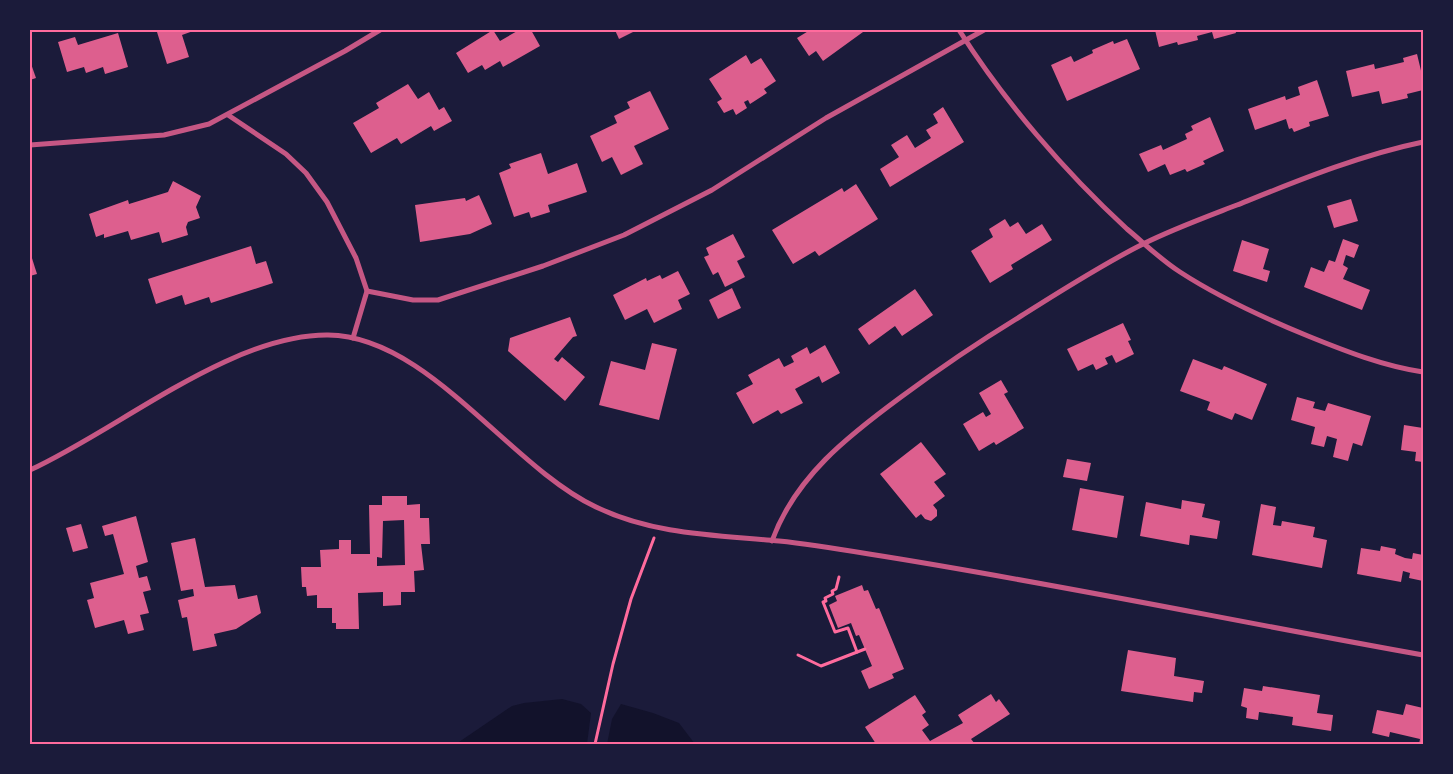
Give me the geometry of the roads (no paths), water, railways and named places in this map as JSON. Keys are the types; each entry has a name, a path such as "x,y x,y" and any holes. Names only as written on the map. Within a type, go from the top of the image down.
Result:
{"street":[{"path":"30,146 164,135 209,124 380,30"},
{"path":"959,30 998,84 1064,164 1144,244 1178,271 1218,294 1294,330 1371,360 1423,372"},
{"path":"367,292 406,300 438,300 515,276 624,235 712,190 826,118 984,30"},
{"path":"228,115 286,154 317,187 340,225 356,258 367,292 353,338"},
{"path":"772,541 780,520 796,494 828,456 857,430 974,345 1094,271 1144,244 1286,186 1376,155 1423,142"},
{"path":"30,470 79,446 183,384 238,357 266,346 308,336 353,338 395,355 424,372 563,488 601,509 657,528 699,536 772,541 869,554 1105,594 1423,655"}]}
